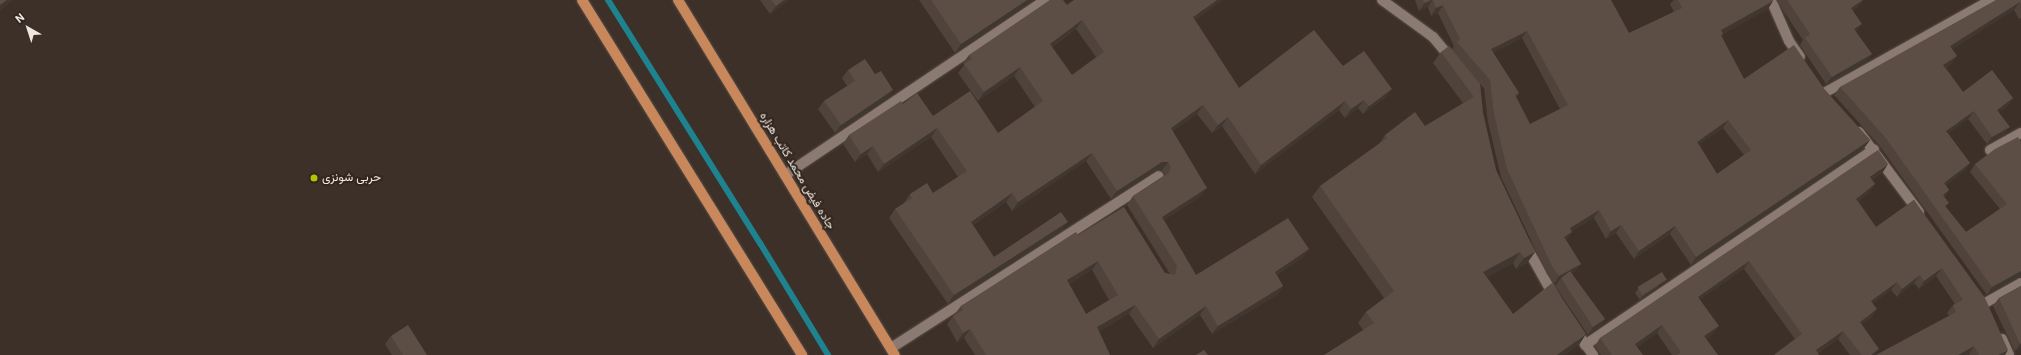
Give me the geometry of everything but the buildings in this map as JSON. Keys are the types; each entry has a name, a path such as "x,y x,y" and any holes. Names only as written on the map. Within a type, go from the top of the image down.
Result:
{"main road":[{"path":"582,0 802,355"},
{"name":"جاده فیض محمد کاتب هزاره","path":"678,0 893,352"}],"street":[{"path":"785,175 1045,0"},
{"path":"1382,0 1433,37 1461,70"},
{"path":"1771,0 1789,41 1806,67"},
{"path":"1834,104 1822,89 1991,0"},
{"path":"1854,126 1874,149 1925,220"},
{"path":"1990,150 2021,133"},
{"path":"1585,345 1874,149"},
{"path":"893,352 1120,207 1159,176"},
{"path":"1521,235 1541,277 1561,308"},
{"path":"1991,316 1983,300 2021,283"},
{"path":"1569,320 1592,355"},
{"path":"1997,329 2009,355"}],"waterway":[{"path":"608,0 828,355"}],"place":[{"name":"حربی شونزی","path":"314,178"}]}
